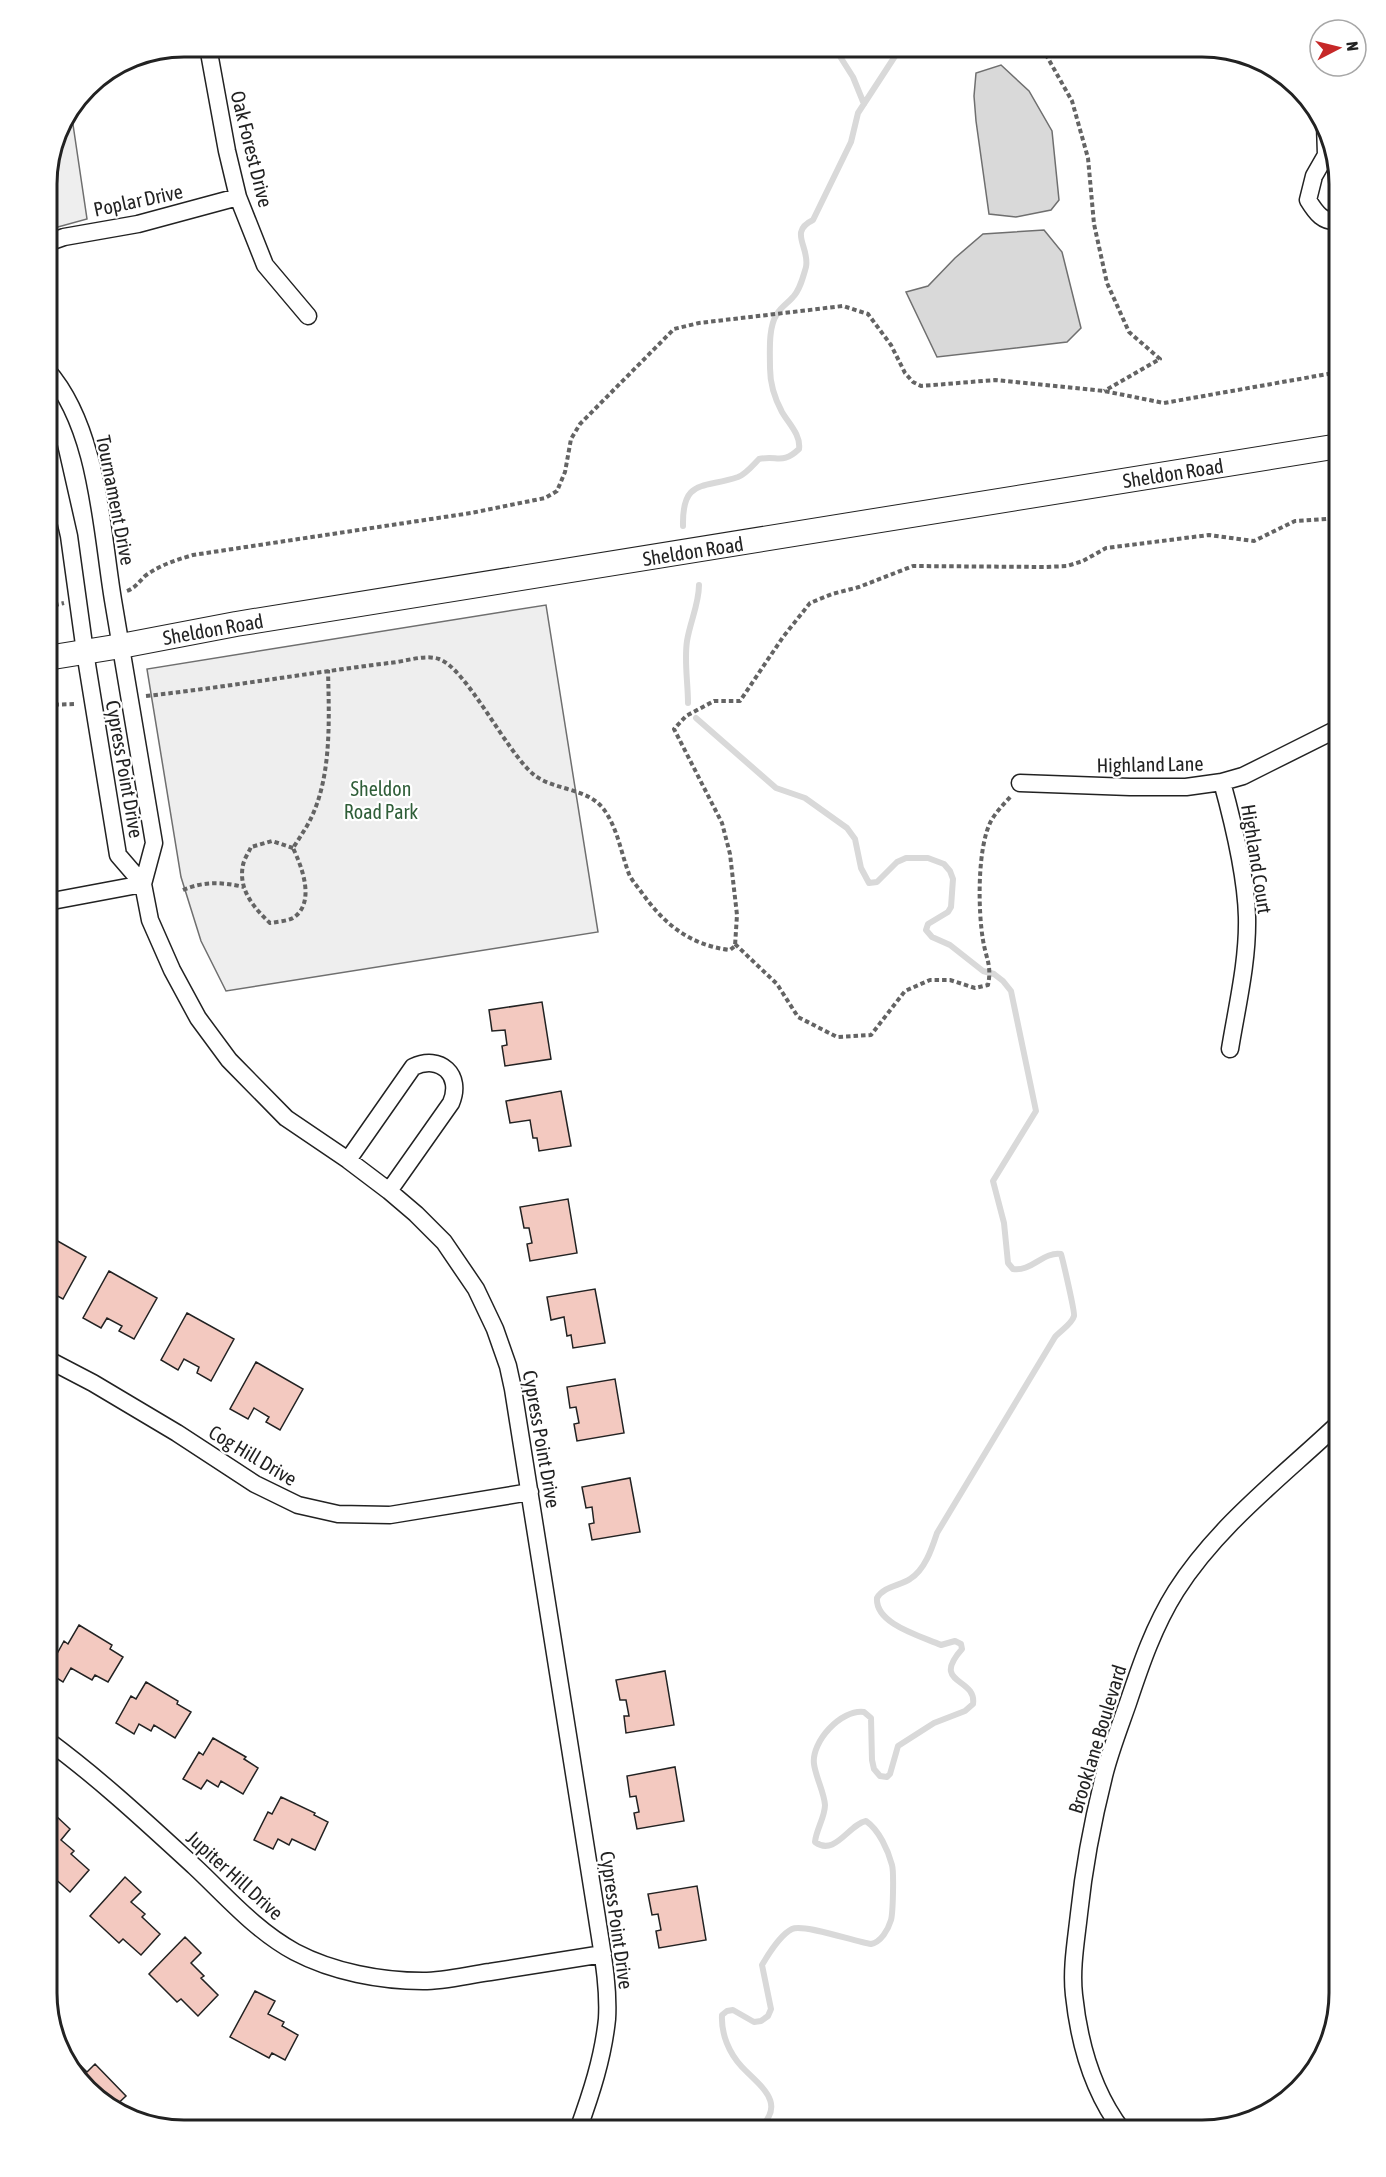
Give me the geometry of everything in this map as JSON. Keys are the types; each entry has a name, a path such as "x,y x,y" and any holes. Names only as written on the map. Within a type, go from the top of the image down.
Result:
{"main road":[{"name":"Sheldon Road","path":"57,656 236,624 1329,448"}],"street":[{"name":"Oak Forest Drive","path":"210,57 238,197 265,265 308,316"},
{"path":"1327,160 1314,176 1308,200 1317,216 1329,221"},
{"name":"Poplar Drive","path":"57,239 138,224 238,197"},
{"name":"Tournament Drive","path":"57,382 82,434 98,496 121,646"},
{"path":"57,483 69,536 85,652"},
{"name":"Cypress Point Drive","path":"121,646 154,843 143,884 150,920 172,970 198,1018 223,1052 286,1118 389,1191 444,1242 476,1288 495,1329 508,1366 603,1954 607,2017 603,2050 582,2120"},
{"name":"Cypress Point Drive","path":"85,652 118,855 143,884"},
{"name":"Highland Lane","path":"1020,783 1186,787 1222,783 1243,776 1329,733"},
{"name":"Highland Court","path":"1222,783 1231,816 1247,917 1244,966 1230,1049"},
{"path":"57,900 143,884"},
{"path":"348,1160 413,1067 422,1062 445,1067 455,1085 451,1103 389,1191"},
{"name":"Cog Hill Drive","path":"57,1364 177,1433 255,1484 298,1504 338,1514 390,1515 530,1492"},
{"name":"Brooklane Boulevard","path":"1114,2120 1092,2075 1082,2045 1073,1994 1074,1953 1083,1873 1106,1769 1143,1657 1176,1591 1224,1530 1329,1438"},
{"name":"Jupiter Hill Drive","path":"57,1748 85,1768 136,1812 236,1909 295,1952 311,1959 343,1970 394,1980 425,1981 603,1954"}],"path":[{"path":"1048,57 1072,101 1088,158 1094,224 1107,283 1129,332 1160,359 1104,391"},
{"path":"112,594 132,589 146,576 167,563 193,555 471,513 545,498 557,491 565,472 571,439 580,424 674,329 699,323 843,306 867,314 891,345 905,373 913,382 921,386 995,380 1104,391 1164,404 1329,374"},
{"path":"130,698 188,692 423,658 439,659 458,673 503,738 533,775 587,796 604,809 618,836 630,876 655,911 680,933 711,948 730,950 735,944 737,915 730,854 722,823 674,729 686,716 714,701 740,701 783,637 810,603 913,566 1067,566 1083,561 1106,548 1209,536 1254,541 1295,521 1329,519"},
{"path":"57,605 78,601"},
{"path":"293,848 313,815 323,785 330,726 328,670"},
{"path":"57,705 92,703"},
{"path":"735,944 777,984 798,1017 837,1037 871,1035 905,991 930,980 950,980 975,988 988,985 991,970 983,940 982,857 991,822 1020,783"},
{"path":"272,840 293,848 305,882 304,905 293,918 270,923 253,907 244,886 243,864 251,847 272,840"},
{"path":"183,890 199,883 222,882 244,886"}],"green space":[{"path":"73,123 87,219 57,227 58,168 61,151"},
{"name":"Sheldon Road Park","path":"546,605 598,932 226,991 201,941 181,877 147,669"}],"shaded area":[{"path":"1001,65 1029,91 1052,131 1059,200 1051,210 1016,217 989,214 974,96 976,73"},
{"path":"1044,230 1062,252 1081,328 1067,342 937,357 906,292 928,286 983,234"}],"building":[{"path":"542,1002 551,1059 505,1066 502,1046 507,1045 505,1030 492,1031 489,1010"},
{"path":"561,1091 571,1146 539,1151 537,1138 533,1138 530,1120 510,1123 506,1101"},
{"path":"568,1199 577,1253 530,1261 527,1244 532,1243 529,1228 524,1228 520,1207"},
{"path":"57,1241 86,1257 63,1299 57,1296"},
{"path":"109,1271 157,1298 134,1339 119,1331 122,1326 107,1318 101,1328 83,1318"},
{"path":"595,1289 605,1343 573,1348 571,1335 567,1336 564,1317 551,1320 547,1297"},
{"path":"187,1313 234,1339 211,1381 197,1373 199,1367 184,1359 178,1370 161,1360"},
{"path":"256,1362 303,1389 280,1430 266,1422 269,1417 254,1408 248,1419 230,1409"},
{"path":"615,1379 624,1433 577,1441 574,1424 579,1423 576,1407 570,1408 567,1387"},
{"path":"630,1478 640,1532 592,1540 589,1524 594,1523 592,1507 586,1508 582,1487"},
{"path":"79,1625 112,1645 110,1649 123,1657 108,1682 95,1675 92,1680 71,1668 63,1682 57,1678 57,1654 64,1641 68,1644"},
{"path":"665,1671 674,1725 626,1733 624,1716 629,1716 626,1700 620,1700 616,1680"},
{"path":"146,1682 178,1701 177,1704 191,1712 175,1738 154,1725 151,1731 139,1724 134,1734 116,1723 131,1696 136,1699"},
{"path":"213,1738 246,1757 244,1759 258,1768 243,1794 221,1781 218,1787 207,1780 201,1789 183,1779 199,1752 203,1755"},
{"path":"675,1767 684,1821 637,1829 634,1813 639,1812 636,1796 630,1797 627,1776"},
{"path":"281,1797 315,1813 314,1815 328,1822 315,1850 292,1839 289,1845 278,1839 273,1849 254,1840 268,1812 272,1814"},
{"path":"57,1817 70,1829 61,1840 74,1851 71,1854 89,1870 70,1892 57,1880"},
{"path":"125,1877 141,1892 131,1902 145,1914 142,1917 160,1934 141,1955 123,1939 119,1943 90,1916"},
{"path":"697,1886 706,1940 659,1948 656,1931 661,1930 658,1914 652,1915 648,1894"},
{"path":"185,1937 201,1953 191,1963 204,1976 201,1978 218,1995 198,2016 181,1999 177,2002 149,1974"},
{"path":"255,1991 275,2001 268,2014 284,2022 282,2026 298,2035 285,2060 272,2053 269,2058 230,2037"},
{"path":"95,2064 126,2096 119,2102 114,2099 100,2088 81,2066 87,2072"}],"waterway":[{"path":"840,57 853,77 864,104"},
{"path":"683,526 686,500 697,488 738,477 747,472 759,459 784,458 799,449 796,434 779,407 772,385 770,374 772,326 779,312 795,294 806,267 802,230 813,220 851,142 858,113 894,57"},
{"path":"688,703 686,649 698,599 699,585"},
{"path":"696,718 776,788 805,798 847,828 855,839 861,868 869,883 877,882 897,862 906,858 928,858 944,864 950,871 953,879 951,907 948,912 928,924 926,930 932,937 950,945 983,971 994,974 1011,991 1036,1111 993,1181 1004,1223 1008,1263 1013,1269 1026,1268 1049,1256 1061,1254 1074,1316 1055,1337 937,1533 920,1570 910,1579 884,1591 877,1598 878,1607 883,1615 901,1628 941,1645 955,1641 961,1644 962,1649 953,1661 952,1675 968,1689 972,1695 973,1704 965,1711 934,1723 898,1746 890,1774 887,1777 880,1776 874,1769 871,1718 864,1712 855,1712 837,1721 817,1746 814,1764 825,1805 815,1842 822,1846 829,1845 835,1843 860,1823 866,1821 871,1825 882,1841 892,1865 892,1916 884,1935 871,1944 818,1931 792,1929 779,1940 762,1965 771,2009 768,2016 761,2021 754,2022 733,2010 722,2015 724,2036 733,2056 768,2096 771,2112 767,2120"}]}
